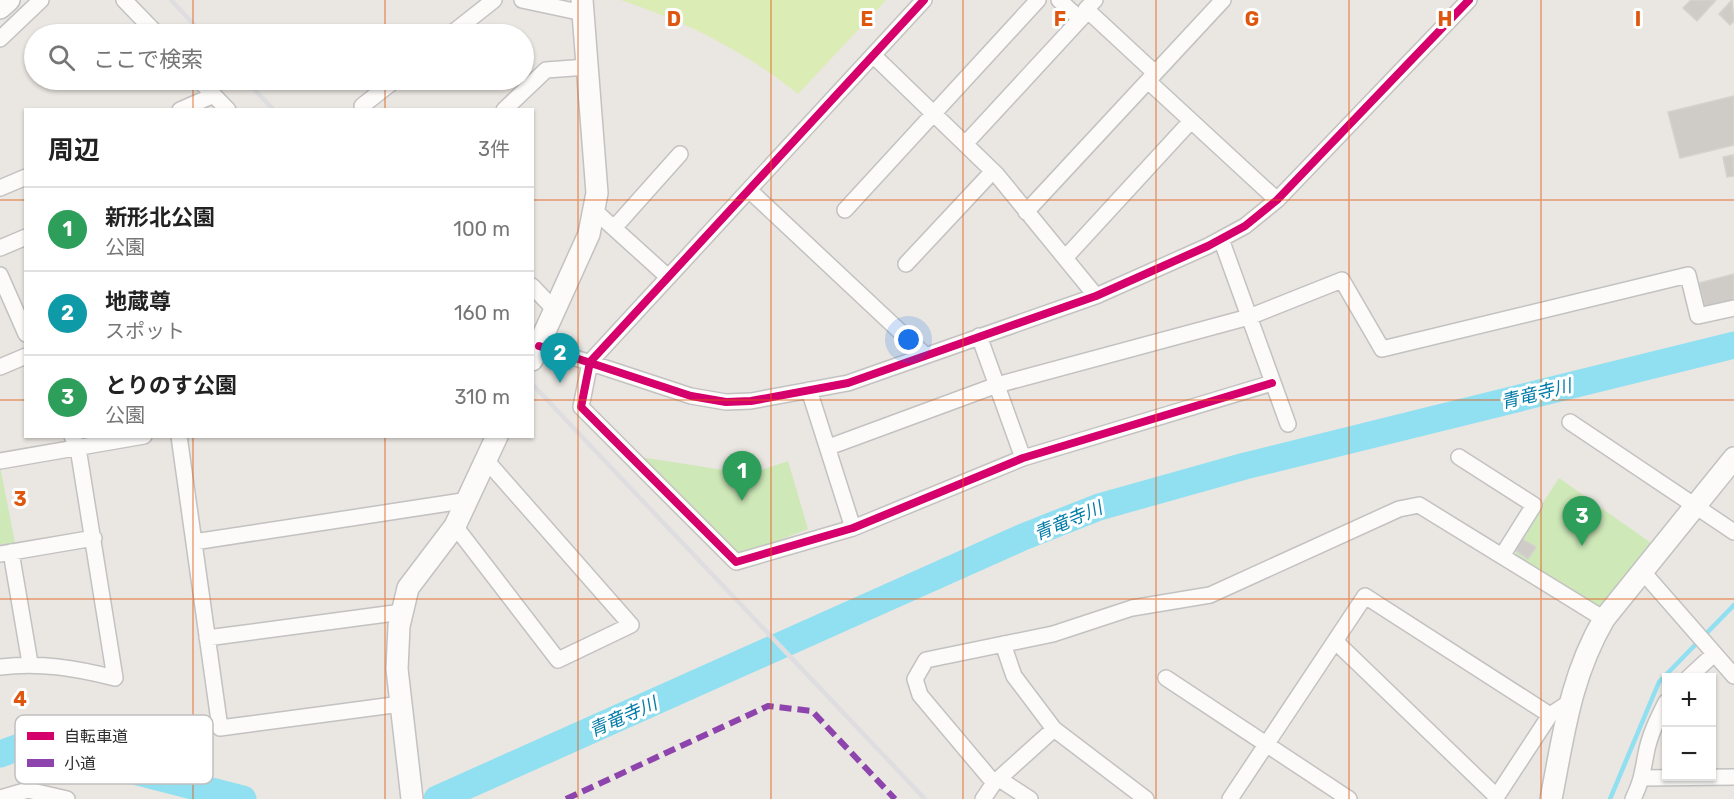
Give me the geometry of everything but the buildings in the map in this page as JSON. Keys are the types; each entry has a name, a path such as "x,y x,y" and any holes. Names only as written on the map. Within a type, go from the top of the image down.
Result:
{"street":[{"path":"0,8 9,0"},
{"path":"0,39 41,0"},
{"path":"124,0 147,24"},
{"path":"464,24 494,0"},
{"path":"522,0 583,6 586,66 597,176 595,211 589,234 536,353 590,362 692,396 726,402 752,401 848,383 924,354 1096,296 1221,239 1245,226 1277,200 1469,0"},
{"path":"924,0 590,362 581,407 736,562 853,528 1023,458 1272,383"},
{"path":"845,210 1038,0"},
{"path":"1059,0 1088,10 1191,121 1277,200"},
{"path":"1026,212 1222,0"},
{"path":"966,143 1088,10"},
{"path":"873,55 993,171 1096,296"},
{"path":"534,81 546,69 586,66"},
{"path":"209,90 226,108"},
{"path":"364,108 362,106 382,90"},
{"path":"506,108 524,90"},
{"path":"185,108 214,95"},
{"path":"1065,258 1191,121"},
{"path":"614,228 680,154"},
{"path":"906,264 993,171"},
{"path":"0,188 24,178"},
{"path":"748,190 924,354"},
{"path":"595,211 668,277"},
{"path":"0,248 24,238"},
{"path":"1221,239 1288,424"},
{"path":"0,275 24,327"},
{"path":"829,447 997,385 1249,317 1342,280 1382,349 1688,276 1698,316 1734,308"},
{"path":"534,288 555,310"},
{"path":"978,336 1023,458"},
{"path":"0,367 24,357"},
{"path":"809,390 853,528"},
{"path":"1570,422 1734,532"},
{"path":"0,461 75,442 121,438"},
{"path":"179,438 220,728 401,704"},
{"path":"411,790 397,669 402,612 408,588 455,526 470,500 496,438"},
{"path":"0,667 30,663 72,668 115,678 94,538 75,442"},
{"path":"1459,458 1534,505 1502,556"},
{"path":"1551,799 1570,702 1589,646 1604,619 1734,458"},
{"path":"455,526 558,660 631,625 486,460"},
{"path":"194,542 470,500"},
{"path":"1030,799 997,781 920,695 915,679 926,660 1053,634 1132,608 1210,595 1399,509 1419,505 1604,619"},
{"path":"30,663 5,553 94,538"},
{"path":"1643,572 1734,675"},
{"path":"1230,799 1365,596 1550,715"},
{"path":"207,638 402,612"},
{"path":"1335,641 1496,798 1550,715 1570,702"},
{"path":"1003,644 1014,676 1054,729 1146,799"},
{"path":"1693,673 1714,654"},
{"path":"1166,678 1349,799"},
{"path":"1633,799 1643,777 1646,753 1662,712"},
{"path":"983,799 997,781 1054,729"},
{"path":"1643,777 1734,777"},
{"path":"0,798 28,790 67,799"}],"green space":[{"path":"621,0 886,0 798,94 757,64 714,39 669,18"},
{"path":"640,457 749,474 788,461 808,529 737,556"},
{"path":"0,466 15,543 0,545"},
{"path":"1559,478 1651,543 1600,607 1594,609 1519,560 1515,555 1518,541"}],"waterway":[{"name":"青竜寺川","path":"437,799 1023,537 1099,507 1245,466 1734,345"},
{"path":"1610,799 1659,682 1734,605"},
{"name":"青竜寺川","path":"0,754 15,749"},
{"name":"青竜寺川","path":"185,784 243,799"}],"railway":[{"path":"171,0 194,24"},
{"path":"255,90 272,108"},
{"path":"534,386 925,799"}],"marked path":[{"path":"566,799 768,706 812,711 895,799"}],"cycle path":[{"path":"924,0 590,362 581,407 736,562 853,528 1023,458 1272,383"},
{"path":"539,346 691,396 726,402 751,401 848,383 1096,296 1208,246 1245,226 1277,200 1469,0"}],"place":[{"name":"地蔵尊","path":"560,383"},
{"name":"新形北公園","path":"742,501"},
{"name":"とりのす公園","path":"1582,546"}]}
